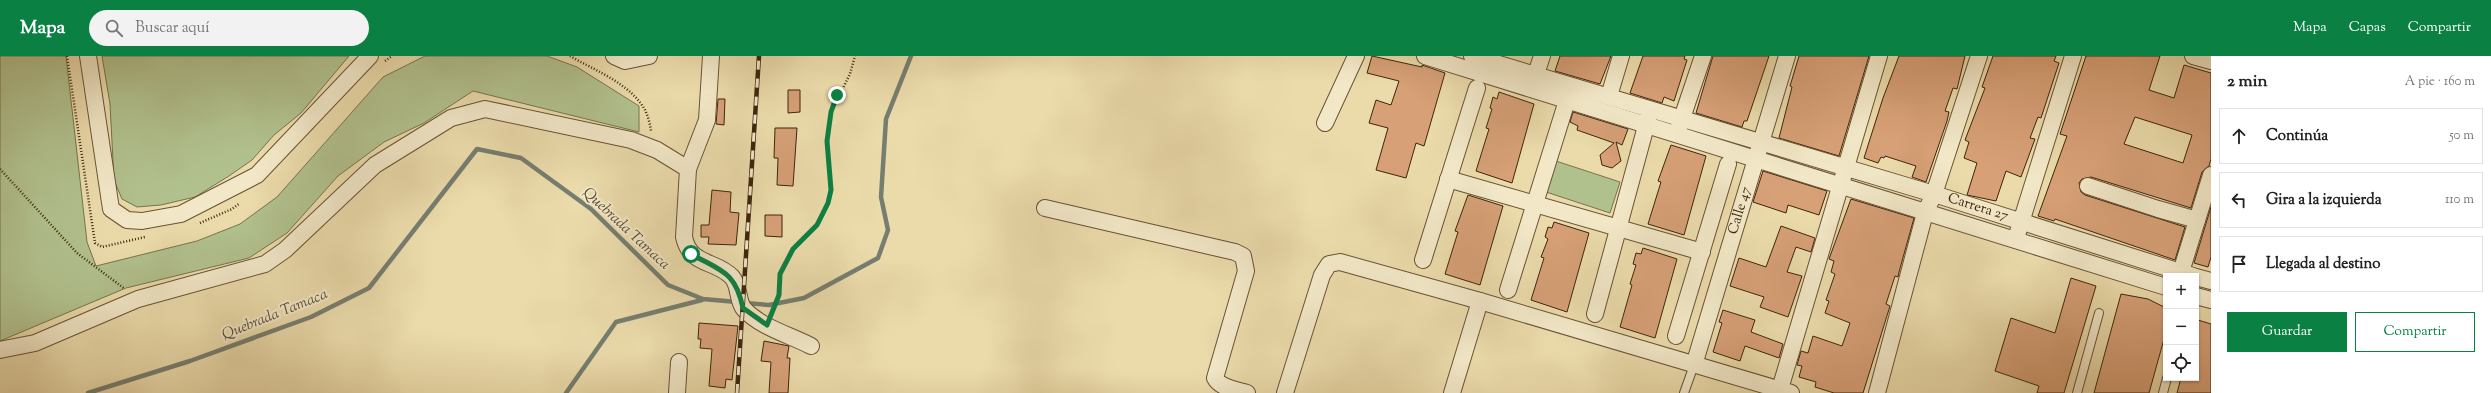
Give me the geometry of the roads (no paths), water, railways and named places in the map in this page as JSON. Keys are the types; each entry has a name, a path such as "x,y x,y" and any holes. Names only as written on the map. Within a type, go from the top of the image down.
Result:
{"street":[{"path":"88,56 111,209 126,220 142,222 181,214 257,175 370,56"},
{"path":"614,56 625,61 649,56"},
{"path":"711,56 707,120 688,169 684,238 686,247 691,254 731,277 739,289 743,308 767,325 811,346"},
{"path":"1325,123 1356,56"},
{"path":"1425,56 1566,101 1649,117"},
{"path":"1472,56 1609,96 1649,117 1676,134 2163,286"},
{"path":"1536,74 1542,56"},
{"path":"1609,96 1620,56"},
{"path":"1676,134 1684,118 1703,56"},
{"name":"Calle 47","path":"1694,365 1787,56"},
{"path":"1285,393 1322,274 1328,264 1340,262 1480,301 1785,391 1840,184 1879,56"},
{"path":"1877,393 1925,213 1934,194 1979,56"},
{"path":"2015,241 2073,56"},
{"path":"2193,56 2211,61"},
{"path":"1508,290 1566,101 1572,86"},
{"path":"1423,260 1477,88"},
{"path":"0,350 35,343 138,299 265,264 286,250 375,165 451,118 486,109 631,140 657,150 688,169"},
{"path":"1594,314 1620,228 1649,117"},
{"name":"Carrera 27","path":"1649,117 1684,118 1761,144 1934,194 2184,273"},
{"path":"1676,336 1728,164"},
{"path":"2190,273 2197,220 2211,175"},
{"path":"1448,179 1702,252"},
{"path":"2088,186 2197,220"},
{"path":"1045,208 1235,252 1243,256 1246,271 1215,378 1217,383 1222,386 1247,393"},
{"name":"Carrera 27","path":"2199,278 2211,282"},
{"path":"2199,297 2211,300"},
{"path":"1452,393 1480,301"},
{"path":"677,393 679,362"}],"lane":[{"path":"2077,393 2099,313"},
{"path":"1684,393 1694,365"},
{"path":"2163,393 2166,381"}],"waterway":[{"name":"Quebrada Tamaca","path":"745,303 769,305 804,298 878,258 888,230 881,197 886,119 911,56"},
{"name":"Quebrada Tamaca","path":"88,393 190,361 311,317 369,288 477,149 521,158 591,209 668,285 703,299 737,302"},
{"path":"566,393 616,322 702,300"}],"railway":[{"path":"737,393 759,56"}]}
